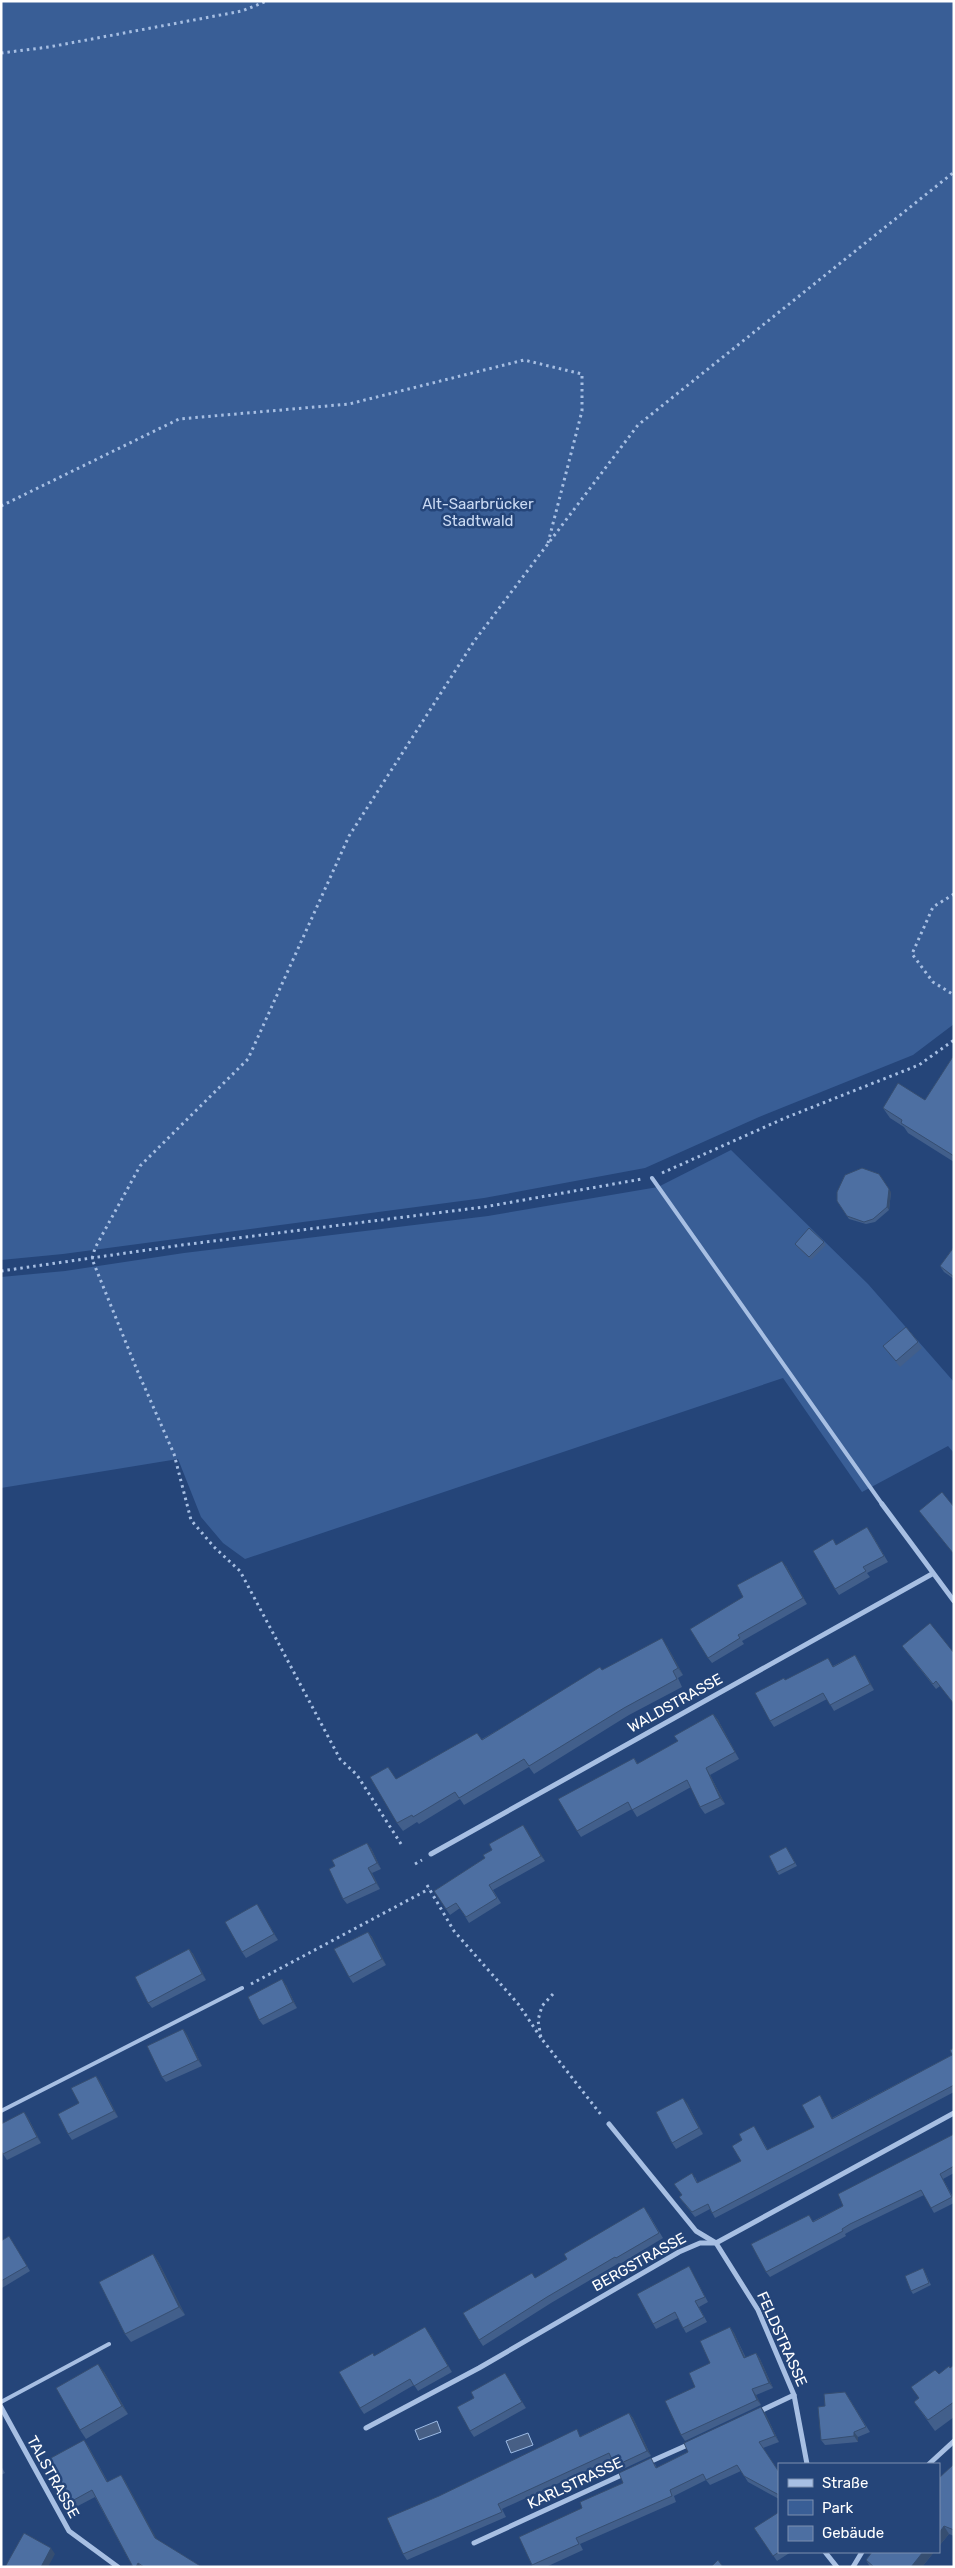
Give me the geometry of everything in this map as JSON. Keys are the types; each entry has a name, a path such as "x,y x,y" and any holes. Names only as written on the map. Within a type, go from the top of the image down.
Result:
{"street":[{"path":"882,1504 932,1574 954,1601"},
{"name":"WALDSTRASSE","path":"431,1854 932,1574"},
{"name":"BERGSTRASSE","path":"366,2428 479,2368 679,2252 700,2244 716,2243 954,2113"},
{"name":"FELDSTRASSE","path":"609,2124 696,2231 716,2243 758,2310 794,2395 807,2463"},
{"path":"750,2416 794,2395"},
{"name":"TALSTRASSE","path":"1,2407 36,2475 69,2531 118,2567"},
{"name":"KARLSTRASSE","path":"643,2465 696,2440"},
{"path":"930,2463 954,2441"},
{"name":"KARLSTRASSE","path":"474,2543 634,2469"},
{"path":"826,2553 837,2567"},
{"path":"853,2567 861,2553"}],"lane":[{"path":"652,1178 882,1504"},
{"path":"1,2111 242,1988"},
{"path":"1,2402 109,2344"}],"path":[{"path":"1,54 49,47 242,11 267,1"},
{"path":"401,1844 357,1775 340,1760 240,1571 214,1547 190,1520 174,1454 137,1370 92,1259 95,1248 140,1166 248,1059 349,836 475,640 638,425 954,172"},
{"path":"1,506 179,419 350,404 524,360 582,374 582,411 547,546"},
{"path":"954,894 933,908 912,954 933,982 954,995"},
{"path":"1,1270 484,1207 652,1178 785,1118 919,1065 954,1040"},
{"path":"427,1885 454,1931 519,2005 541,2038 609,2124"},
{"path":"242,1988 430,1889"},
{"path":"541,2038 538,2020 542,2006 553,1994"}],"green space":[{"name":"Alt-Saarbrücker Stadtwald","path":"1,1 954,1 954,1024 913,1055 759,1117 645,1168 484,1198 63,1254 1,1260"},
{"path":"731,1150 868,1284 954,1382 954,1453 948,1446 862,1492 783,1378 245,1559 223,1543 201,1517 178,1459 1,1488 1,1277 65,1271 184,1253 488,1216 658,1187"}],"shaded area":[{"path":"437,2421 441,2432 419,2440 415,2430"},
{"path":"528,2433 533,2445 511,2453 506,2441"}],"building":[{"path":"954,1055 954,1156 901,1123 902,1120 883,1108 898,1083 925,1100"},
{"path":"862,1168 879,1174 889,1189 887,1207 873,1219 864,1222 847,1216 837,1201 837,1192 845,1175"},
{"path":"809,1228 824,1242 809,1257 795,1244"},
{"path":"954,1247 954,1277 940,1266"},
{"path":"906,1327 918,1342 896,1361 883,1346"},
{"path":"942,1492 954,1507 953,1553 919,1511"},
{"path":"867,1527 884,1556 863,1567 866,1571 835,1589 813,1551 833,1539 836,1545"},
{"path":"782,1561 803,1598 738,1635 740,1638 708,1658 690,1629 743,1597 737,1585"},
{"path":"930,1623 954,1653 954,1704 936,1681 933,1684 902,1646"},
{"path":"662,1638 678,1668 673,1671 677,1679 624,1708 529,1766 524,1759 459,1798 455,1792 413,1817 412,1815 397,1823 370,1777 388,1767 396,1779 477,1733 482,1740 600,1667 602,1670"},
{"path":"855,1655 870,1684 830,1705 823,1693 770,1721 755,1693 828,1658 833,1667"},
{"path":"713,1714 735,1752 706,1768 720,1798 700,1807 687,1780 632,1810 628,1802 577,1831 558,1799 634,1758 637,1764 678,1741 674,1736"},
{"path":"523,1825 541,1856 489,1885 497,1898 466,1917 456,1903 446,1909 434,1891 485,1858 483,1855 492,1850 489,1844"},
{"path":"367,1843 377,1863 368,1868 376,1883 343,1899 329,1869 335,1866 332,1860"},
{"path":"786,1847 795,1863 777,1872 769,1856"},
{"path":"257,1904 274,1934 242,1952 225,1922"},
{"path":"368,1932 382,1959 349,1977 334,1949"},
{"path":"189,1949 202,1974 148,2003 135,1977"},
{"path":"282,1979 293,2002 259,2020 248,1997"},
{"path":"183,2029 198,2060 162,2077 147,2046"},
{"path":"954,2048 954,2085 712,2213 708,2204 692,2212 679,2197 682,2195 674,2184 692,2173 697,2183 741,2161 732,2146 742,2140 739,2134 754,2126 767,2150 814,2127 802,2105 820,2095 832,2119 952,2055 950,2050"},
{"path":"96,2076 114,2111 68,2134 58,2114 79,2103 71,2088"},
{"path":"683,2098 699,2128 672,2143 656,2112"},
{"path":"24,2112 37,2137 3,2154 1,2151 1,2124"},
{"path":"954,2134 954,2166 940,2174 952,2197 931,2208 921,2190 850,2224 842,2229 843,2231 766,2272 751,2244 809,2215 813,2222 843,2206 838,2194"},
{"path":"644,2207 659,2233 547,2297 479,2340 463,2313 532,2273 535,2278 567,2259 564,2254"},
{"path":"9,2236 27,2266 1,2281 1,2241"},
{"path":"153,2254 179,2307 125,2334 99,2282"},
{"path":"689,2266 705,2297 695,2301 704,2317 683,2328 675,2312 653,2324 637,2294"},
{"path":"923,2268 929,2283 911,2291 905,2276"},
{"path":"425,2327 448,2366 414,2386 410,2379 360,2408 339,2372 373,2353 374,2356"},
{"path":"730,2327 744,2358 756,2353 769,2383 752,2389 757,2400 681,2435 665,2401 695,2387 689,2373 710,2363 700,2341"},
{"path":"98,2364 122,2406 80,2430 56,2388"},
{"path":"954,2365 954,2402 928,2420 914,2402 919,2398 911,2387 935,2370 939,2374 949,2366 950,2368"},
{"path":"505,2373 522,2402 470,2431 457,2407 474,2398 471,2392"},
{"path":"845,2392 866,2427 854,2432 854,2436 821,2440 818,2407 825,2406 824,2394"},
{"path":"761,2407 775,2436 759,2442 778,2470 778,2494 744,2476 737,2465 706,2480 703,2474 670,2490 672,2496 576,2538 579,2544 532,2565 519,2537 582,2508 580,2502 623,2483 619,2473 651,2458 656,2468 688,2452 684,2443"},
{"path":"629,2413 647,2451 615,2466 609,2453 498,2504 502,2512 403,2554 387,2518 439,2496 577,2429 580,2437"},
{"path":"84,2440 107,2482 121,2475 155,2538 202,2567 144,2567 138,2563 136,2567 133,2567 92,2490 72,2501 49,2459"},
{"path":"954,2464 954,2530 944,2526 940,2532 940,2477"},
{"path":"778,2513 778,2553 773,2556 754,2528"},
{"path":"24,2533 51,2548 41,2567 5,2567"},
{"path":"871,2553 922,2553 911,2567 874,2567 866,2560"},
{"path":"718,2560 723,2567 711,2567"}]}
